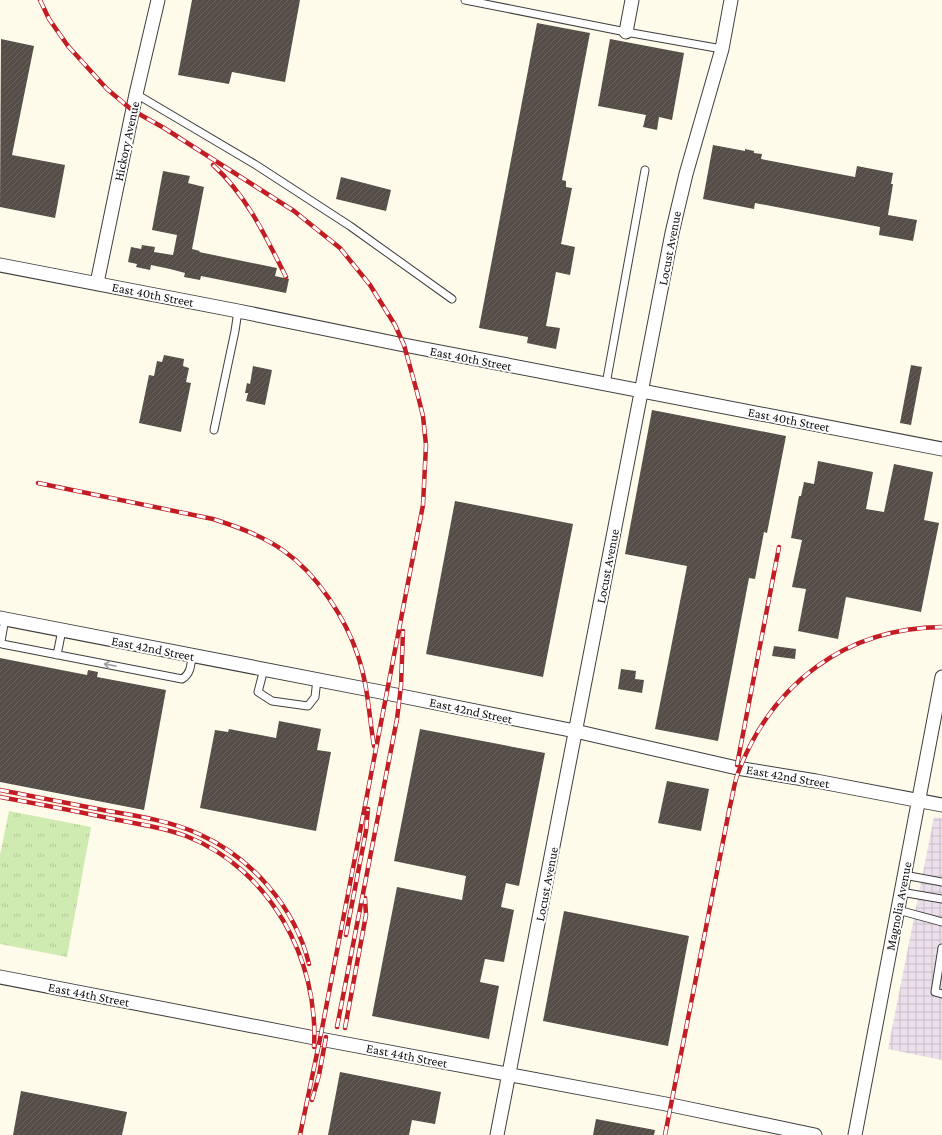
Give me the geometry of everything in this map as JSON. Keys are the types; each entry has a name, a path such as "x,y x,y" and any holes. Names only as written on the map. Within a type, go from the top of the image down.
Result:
{"street":[{"name":"Hickory Avenue","path":"97,283 136,94 158,0"},
{"path":"626,32 632,0"},
{"name":"Locust Avenue","path":"497,1135 678,205 722,49 731,0"},
{"name":"East 40th Street","path":"0,265 942,449"},
{"name":"East 42nd Street","path":"2,619 317,679 575,731 737,768 942,804"},
{"name":"Magnolia Avenue","path":"855,1135 942,677"},
{"name":"East 44th Street","path":"0,976 320,1039 671,1105 815,1135"}],"lane":[{"path":"465,0 626,32 722,49"},
{"path":"136,94 256,165 350,226 452,299"},
{"path":"606,384 645,170"},
{"path":"214,430 238,311"},
{"path":"2,619 2,644 182,679 190,672 192,655"},
{"path":"57,655 62,630"},
{"path":"264,669 258,692 272,700 308,706 315,697 317,679"},
{"path":"904,875 942,882"},
{"path":"901,892 942,899"},
{"path":"898,910 942,922"},
{"path":"942,948 935,992 942,994"}],"shaded area":[{"path":"934,817 942,818 942,1060 888,1049"}],"green space":[{"path":"9,811 91,827 67,957 0,944 0,855"}],"building":[{"path":"192,0 300,0 285,82 232,72 229,84 178,75"},
{"path":"537,23 590,33 562,180 566,181 566,187 572,188 561,244 575,247 570,275 556,272 546,326 560,328 556,349 527,343 528,337 479,328"},
{"path":"1,39 34,46 12,155 65,165 55,218 0,207"},
{"path":"610,39 684,53 672,120 659,117 657,130 643,127 646,115 598,106"},
{"path":"713,145 745,151 745,149 754,151 754,153 762,154 761,159 855,177 857,166 893,173 891,184 893,184 888,215 917,220 913,241 879,235 880,227 755,203 754,209 703,199"},
{"path":"163,171 190,176 188,183 204,187 192,249 200,251 199,252 277,268 275,276 289,279 286,293 201,276 200,280 184,277 185,273 151,265 150,270 136,267 137,264 128,262 131,247 141,249 142,245 155,247 154,252 173,255 177,235 152,230"},
{"path":"341,177 391,190 386,211 336,199"},
{"path":"164,355 184,359 183,366 189,368 186,382 191,383 181,432 139,423 149,375 154,376 157,361 162,362"},
{"path":"911,365 922,367 911,425 900,423"},
{"path":"253,366 272,370 265,405 246,401 248,393 245,393 247,383 250,384"},
{"path":"652,410 786,436 767,533 764,532 755,579 749,578 718,741 655,729 687,566 625,554"},
{"path":"818,461 873,472 866,509 884,512 894,464 933,472 924,520 939,523 921,612 846,597 838,639 798,631 806,589 792,587 802,540 791,538 799,496 801,496 804,482 814,484"},
{"path":"455,501 573,524 543,677 426,654"},
{"path":"774,646 796,649 795,659 772,656"},
{"path":"0,658 87,675 88,670 98,672 97,677 166,690 144,810 0,782"},
{"path":"621,669 636,671 635,679 644,680 642,693 618,689"},
{"path":"279,721 321,729 317,750 331,752 316,831 200,808 215,730 228,732 229,729 276,738"},
{"path":"420,729 545,753 519,886 506,883 501,907 514,910 504,962 485,959 480,982 499,986 489,1039 372,1016 397,887 462,900 466,876 394,861"},
{"path":"667,781 709,789 701,831 658,823"},
{"path":"564,911 689,936 668,1046 543,1021"},
{"path":"340,1072 441,1092 435,1124 412,1120 409,1135 328,1135"},
{"path":"21,1091 127,1112 122,1135 13,1135"},
{"path":"596,1119 655,1130 654,1135 593,1135"}],"railway":[{"path":"40,0 49,19 68,46 107,89 132,110 164,128 294,211 340,248 370,285 395,325 404,345 423,416 426,445 423,505 320,1039 300,1135"},
{"path":"213,165 225,177 246,204 263,232 286,277"},
{"path":"38,483 213,519 250,532 284,551 308,572 329,598 353,642 364,678 374,746"},
{"path":"737,765 779,547"},
{"path":"665,1135 730,806 738,773 753,741 771,712 792,688 817,667 844,650 874,638 907,630 942,627"},
{"path":"337,1027 397,719 401,686 403,631"},
{"path":"0,790 165,822 188,829 218,844 237,856 269,887 282,904 293,923 309,964"},
{"path":"0,797 168,830 186,836 216,851 242,871 265,894 283,921 298,950 308,982 313,1014 314,1047"},
{"path":"346,935 366,831 368,809"},
{"path":"345,1028 366,915 365,898"},
{"path":"312,1100 319,1075 326,1037"}]}
